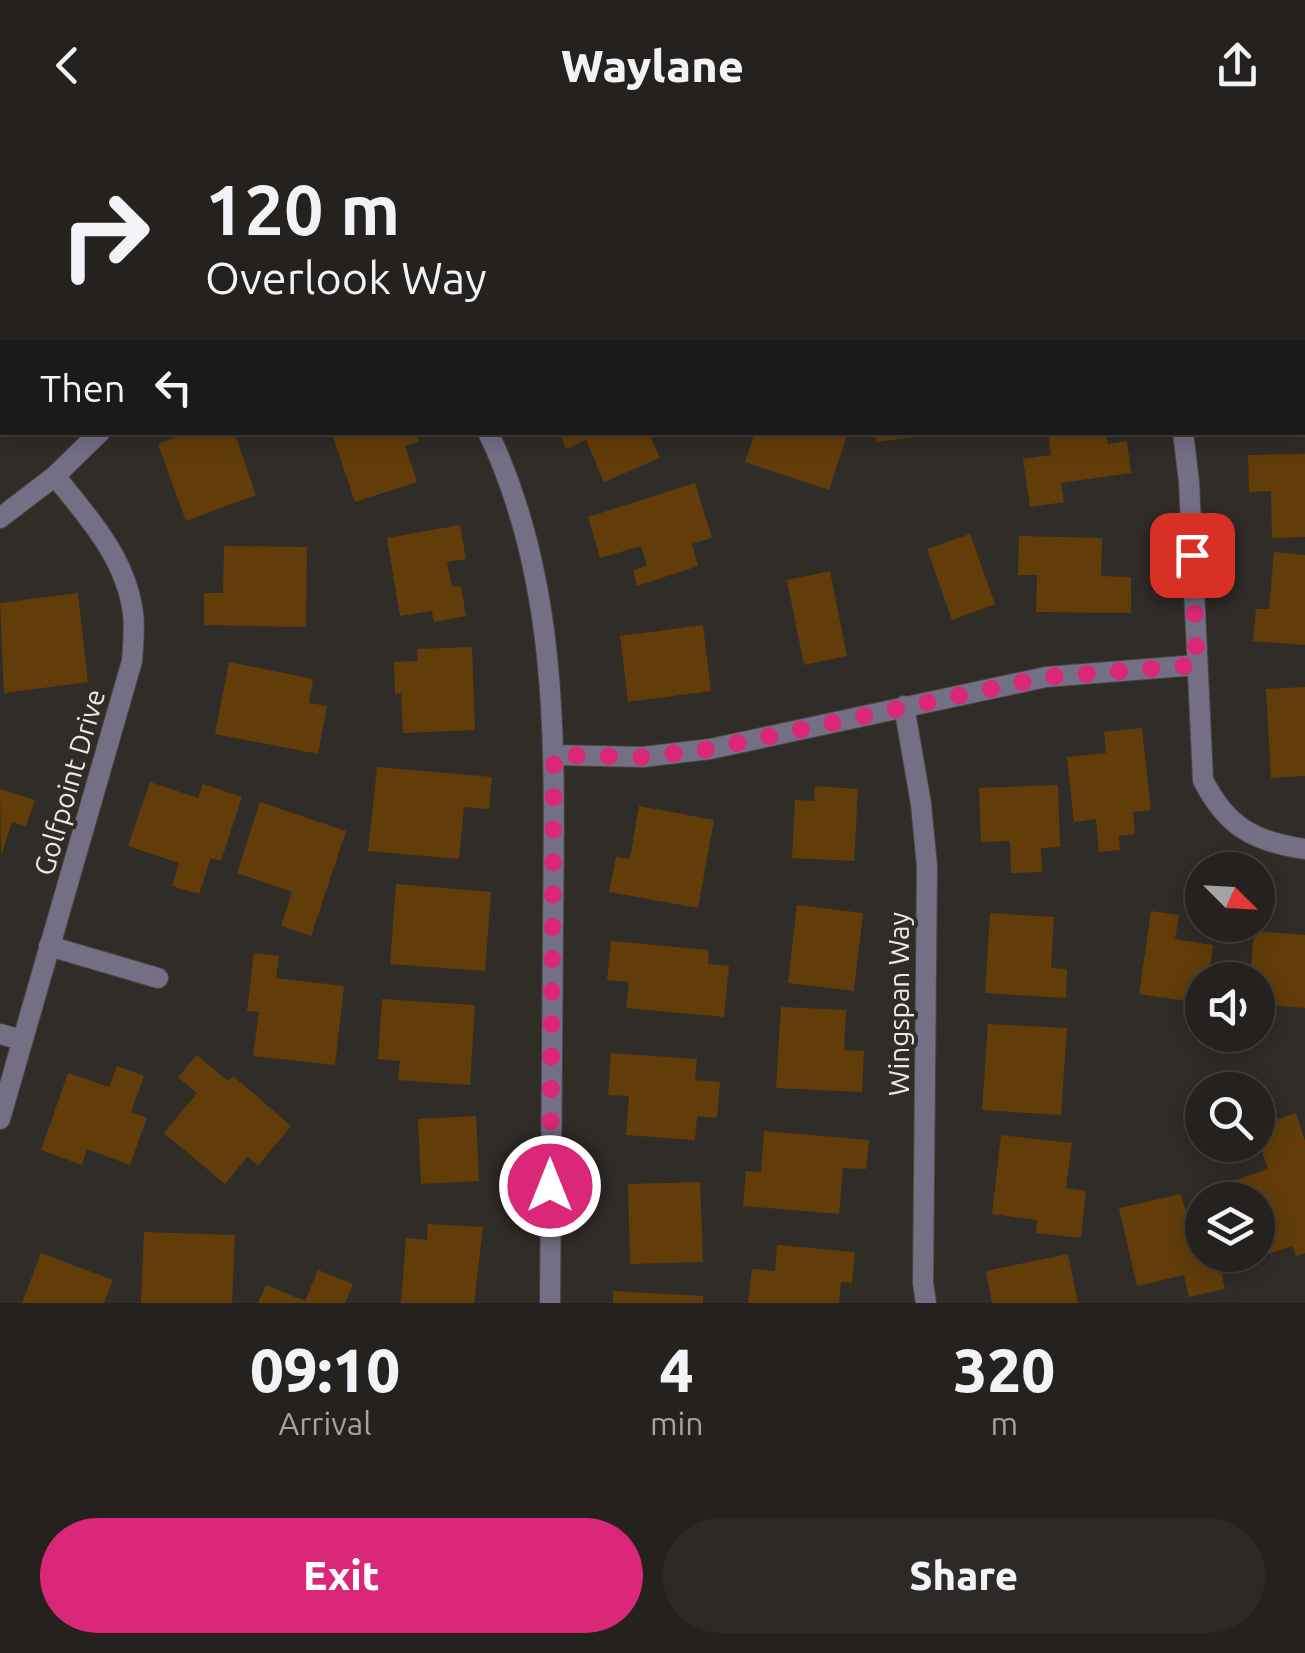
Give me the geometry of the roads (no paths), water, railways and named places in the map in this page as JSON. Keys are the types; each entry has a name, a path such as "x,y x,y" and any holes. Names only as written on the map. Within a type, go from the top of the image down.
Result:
{"street":[{"path":"0,518 54,476 97,435"},
{"path":"489,435 529,548 550,660 554,755 550,1303"},
{"path":"1183,435 1189,482 1202,780 1216,806 1238,827 1275,845 1305,849"},
{"name":"Golfpoint Drive","path":"0,1120 132,661 133,614 121,571 100,532 54,476"},
{"path":"554,755 643,757 710,749 1046,677 1197,665"},
{"name":"Wingspan Way","path":"904,706 921,804 926,866 926,1303"},
{"path":"49,946 158,978"},
{"path":"0,1034 22,1040"}]}
